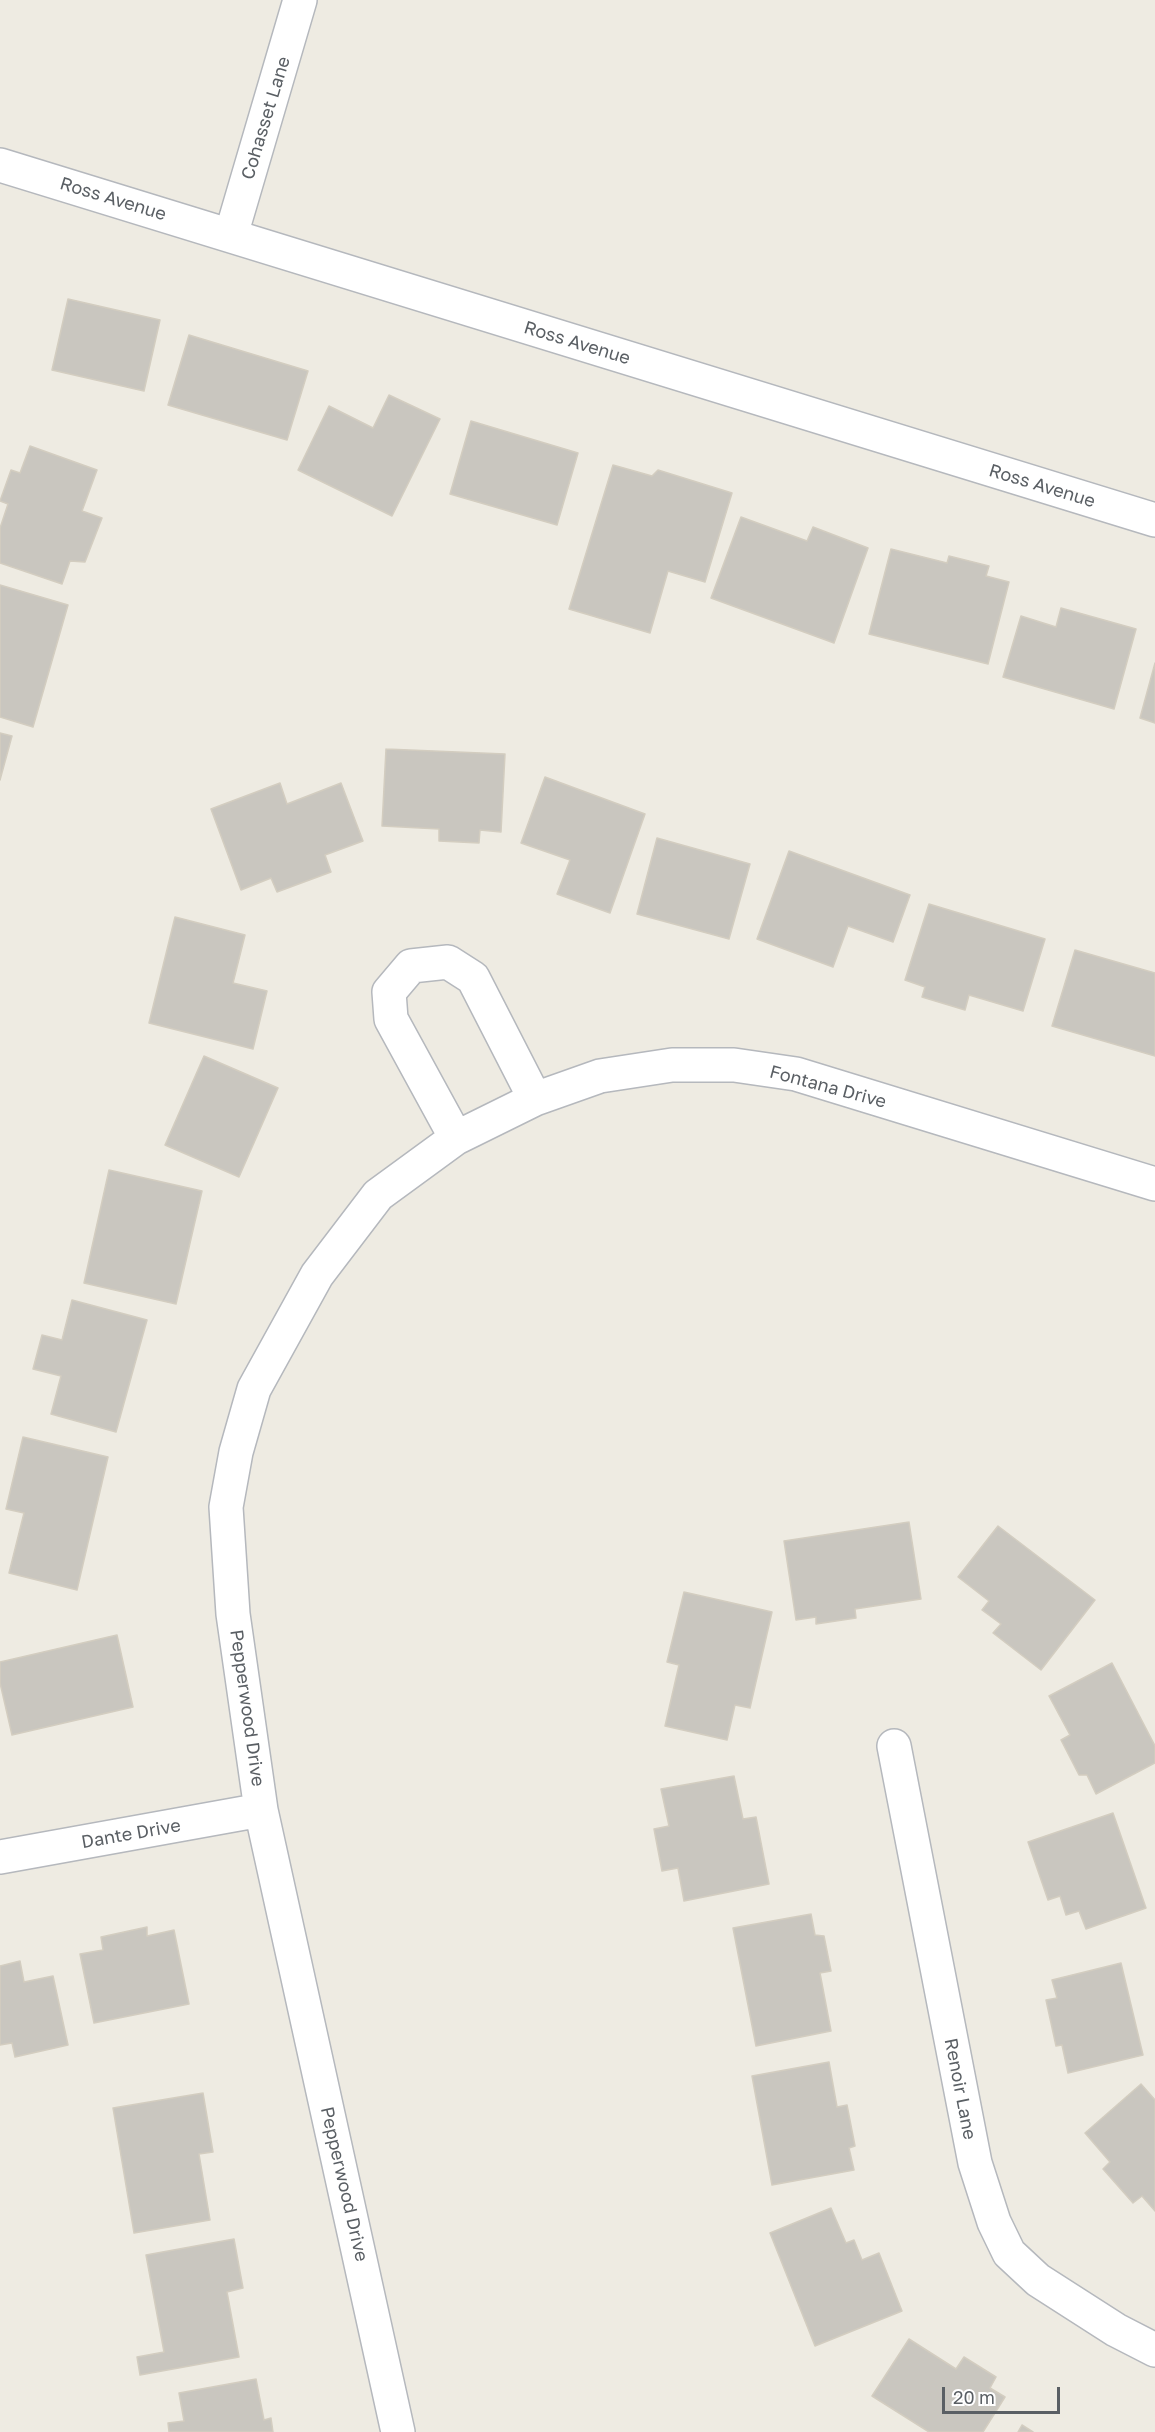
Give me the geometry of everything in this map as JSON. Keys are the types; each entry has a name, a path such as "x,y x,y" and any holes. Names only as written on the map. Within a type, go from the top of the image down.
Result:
{"street":[{"name":"Cohasset Lane","path":"231,235 300,0"},
{"name":"Ross Avenue","path":"0,165 1155,520"},
{"path":"456,1138 391,1019 389,992 411,966 448,962 473,978 535,1100"},
{"name":"Fontana Drive","path":"535,1100 600,1076 672,1065 734,1065 796,1074 1155,1184"},
{"name":"Pepperwood Drive","path":"398,2432 261,1810 233,1614 226,1507 238,1443 254,1389 317,1275 378,1195 456,1138 535,1100"},
{"name":"Renoir Lane","path":"894,1746 975,2163 994,2222 1009,2253 1038,2280 1116,2330 1155,2350"},
{"name":"Dante Drive","path":"0,1857 261,1810"}],"building":[{"path":"68,299 160,320 144,391 52,370"},
{"path":"189,335 308,371 287,440 168,405"},
{"path":"389,395 440,419 392,516 298,470 329,406 373,428"},
{"path":"471,421 578,453 557,525 450,494"},
{"path":"30,446 97,470 82,511 102,518 85,562 70,561 62,584 0,563 0,528 8,504 0,501 11,470 20,473"},
{"path":"613,465 652,476 658,470 732,493 705,582 668,571 650,633 569,609"},
{"path":"741,517 807,541 813,527 868,548 834,643 711,598"},
{"path":"891,549 947,563 949,556 989,566 986,576 1009,582 988,664 869,634"},
{"path":"0,585 68,605 33,727 0,717"},
{"path":"1061,608 1136,629 1114,709 1003,677 1021,616 1056,627"},
{"path":"1155,663 1155,723 1140,718"},
{"path":"0,733 12,736 0,780"},
{"path":"386,749 505,754 501,832 480,830 479,843 439,841 439,829 382,826"},
{"path":"545,777 645,814 610,913 557,894 570,860 521,843"},
{"path":"280,783 287,804 341,783 363,841 325,855 331,872 277,892 271,878 241,890 211,809"},
{"path":"657,838 750,864 729,939 637,914"},
{"path":"789,851 910,895 893,942 848,926 833,967 757,939"},
{"path":"929,904 1045,939 1023,1011 969,995 965,1010 922,997 925,987 905,980"},
{"path":"175,917 245,935 233,983 267,991 253,1049 149,1023"},
{"path":"1075,950 1155,973 1155,1056 1052,1026"},
{"path":"204,1056 278,1088 239,1177 165,1145"},
{"path":"109,1170 202,1191 176,1304 84,1283"},
{"path":"72,1300 147,1320 116,1432 51,1414 61,1376 33,1369 42,1335 62,1340"},
{"path":"23,1437 108,1457 77,1590 9,1573 24,1513 6,1509"},
{"path":"909,1522 921,1599 855,1609 856,1618 816,1624 816,1617 796,1620 784,1541"},
{"path":"998,1526 1095,1600 1041,1670 993,1633 1001,1624 982,1610 989,1601 958,1577"},
{"path":"684,1592 772,1612 750,1708 735,1705 727,1740 665,1726 679,1665 667,1662"},
{"path":"117,1635 133,1707 12,1735 0,1683 0,1662"},
{"path":"1112,1663 1155,1746 1155,1763 1096,1794 1087,1775 1079,1775 1061,1740 1070,1735 1049,1696"},
{"path":"734,1776 743,1819 756,1817 769,1884 684,1901 678,1868 662,1871 654,1829 669,1826 661,1789"},
{"path":"1113,1813 1146,1908 1086,1929 1079,1911 1066,1915 1060,1896 1048,1900 1028,1842"},
{"path":"811,1914 815,1935 824,1936 831,1971 820,1973 831,2031 756,2046 733,1928"},
{"path":"147,1927 147,1936 174,1930 189,2004 94,2023 80,1954 103,1950 101,1937"},
{"path":"20,1961 24,1982 53,1976 68,2045 15,2057 12,2043 0,2045 0,1966"},
{"path":"1121,1963 1143,2055 1068,2073 1062,2045 1056,2046 1046,2000 1057,1998 1052,1980"},
{"path":"829,2062 837,2107 847,2105 855,2146 849,2148 854,2170 772,2185 752,2076"},
{"path":"1141,2084 1155,2100 1155,2211 1142,2196 1133,2203 1103,2169 1110,2162 1085,2133"},
{"path":"203,2093 213,2152 199,2154 210,2220 134,2233 113,2108"},
{"path":"831,2208 846,2243 854,2240 862,2260 879,2253 902,2311 815,2346 770,2233"},
{"path":"234,2239 243,2288 227,2292 239,2357 140,2375 137,2357 164,2352 146,2255"},
{"path":"909,2339 956,2369 964,2357 996,2377 990,2388 1005,2397 983,2432 929,2432 872,2396"},
{"path":"256,2379 264,2420 271,2418 273,2432 169,2432 168,2423 184,2421 179,2393"},
{"path":"1022,2425 1033,2432 1018,2432"}]}
